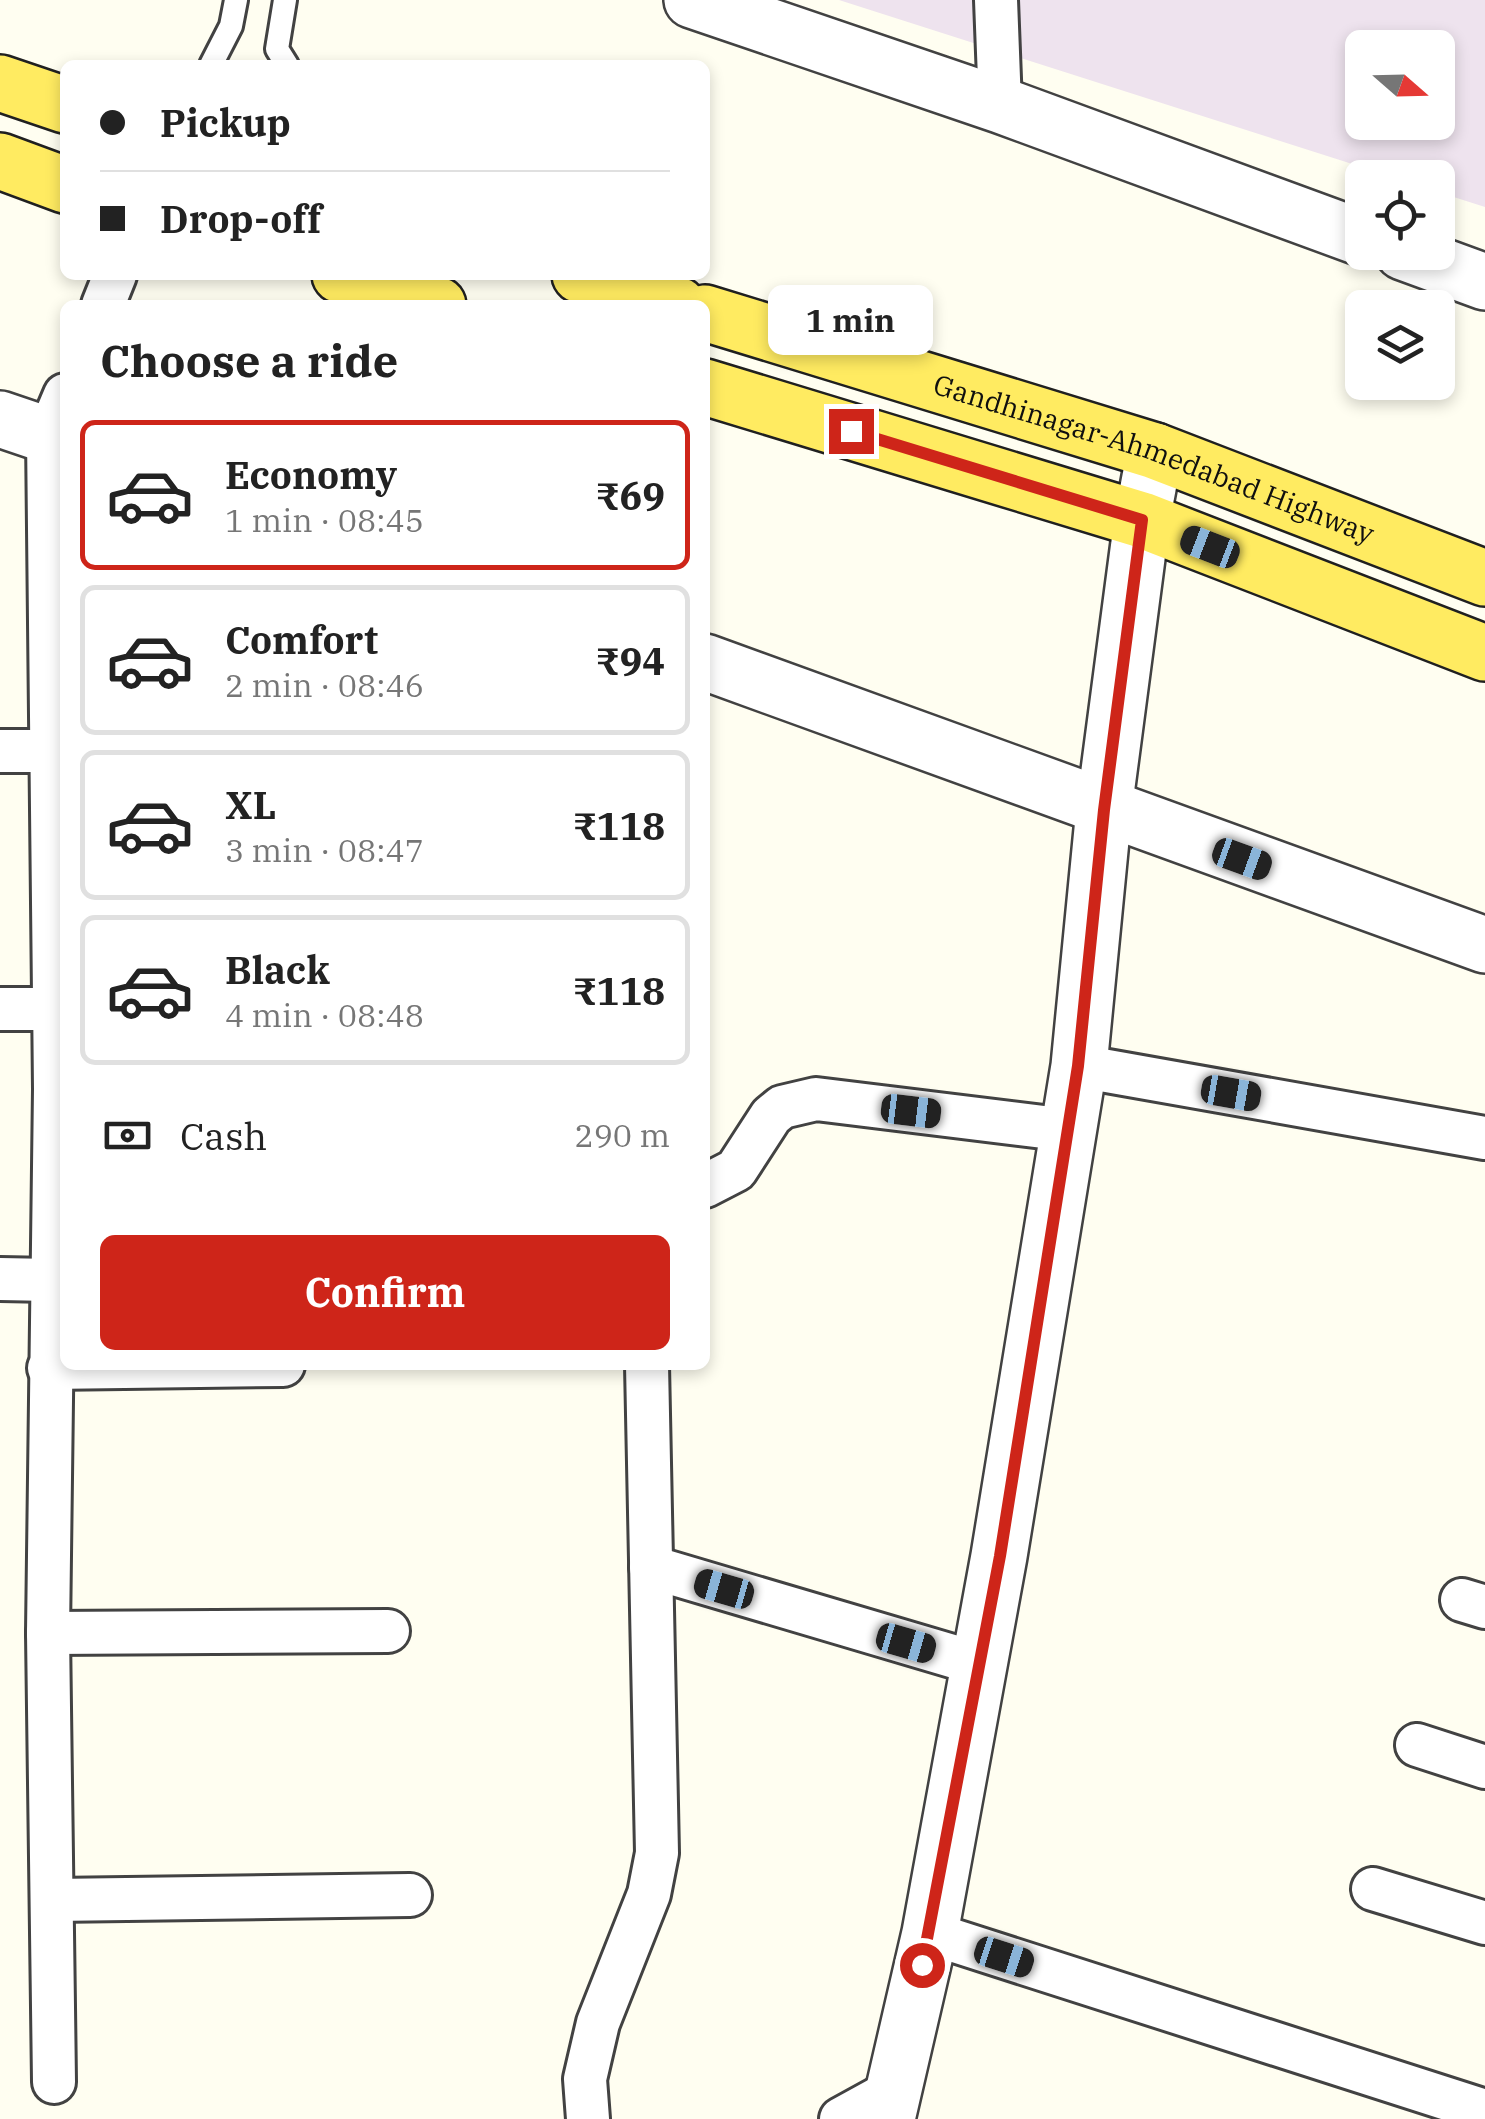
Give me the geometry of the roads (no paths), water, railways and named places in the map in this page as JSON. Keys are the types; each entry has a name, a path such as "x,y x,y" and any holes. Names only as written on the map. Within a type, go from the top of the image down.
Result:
{"main road":[{"path":"0,83 60,103"},
{"path":"0,161 60,184"},
{"path":"356,280 422,300"},
{"path":"596,280 662,300"},
{"name":"Gandhinagar-Ahmedabad Highway","path":"710,316 1155,452 1485,578"},
{"path":"710,389 1142,520 1485,653"}],"street":[{"path":"692,0 1000,105 1345,232"},
{"path":"996,0 1000,105"},
{"path":"1452,270 1485,282"},
{"path":"45,423 52,751 59,833 54,1009 60,1089 49,1368 54,2082"},
{"path":"841,2119 890,2105 930,1933 979,1664 1078,1066 1104,810 1142,520 1155,452"},
{"path":"710,664 1485,946"},
{"path":"0,751 52,751"},
{"path":"0,1009 54,1009"},
{"path":"1078,1066 1485,1138"},
{"path":"710,1183 736,1170 771,1116 782,1107 816,1099 1068,1130"},
{"path":"0,1278 50,1280"},
{"path":"49,1368 60,1368"},
{"path":"588,2119 585,2079 598,2023 649,1894 657,1852 648,1370"},
{"path":"652,1567 979,1664"},
{"path":"48,1632 388,1631"},
{"path":"1417,1745 1485,1767"},
{"path":"1373,1888 1485,1923"},
{"path":"53,1900 410,1896"},
{"path":"930,1933 1484,2106"}],"lane":[{"path":"214,60 231,26 236,0"},
{"path":"284,60 276,49 285,0"}]}
